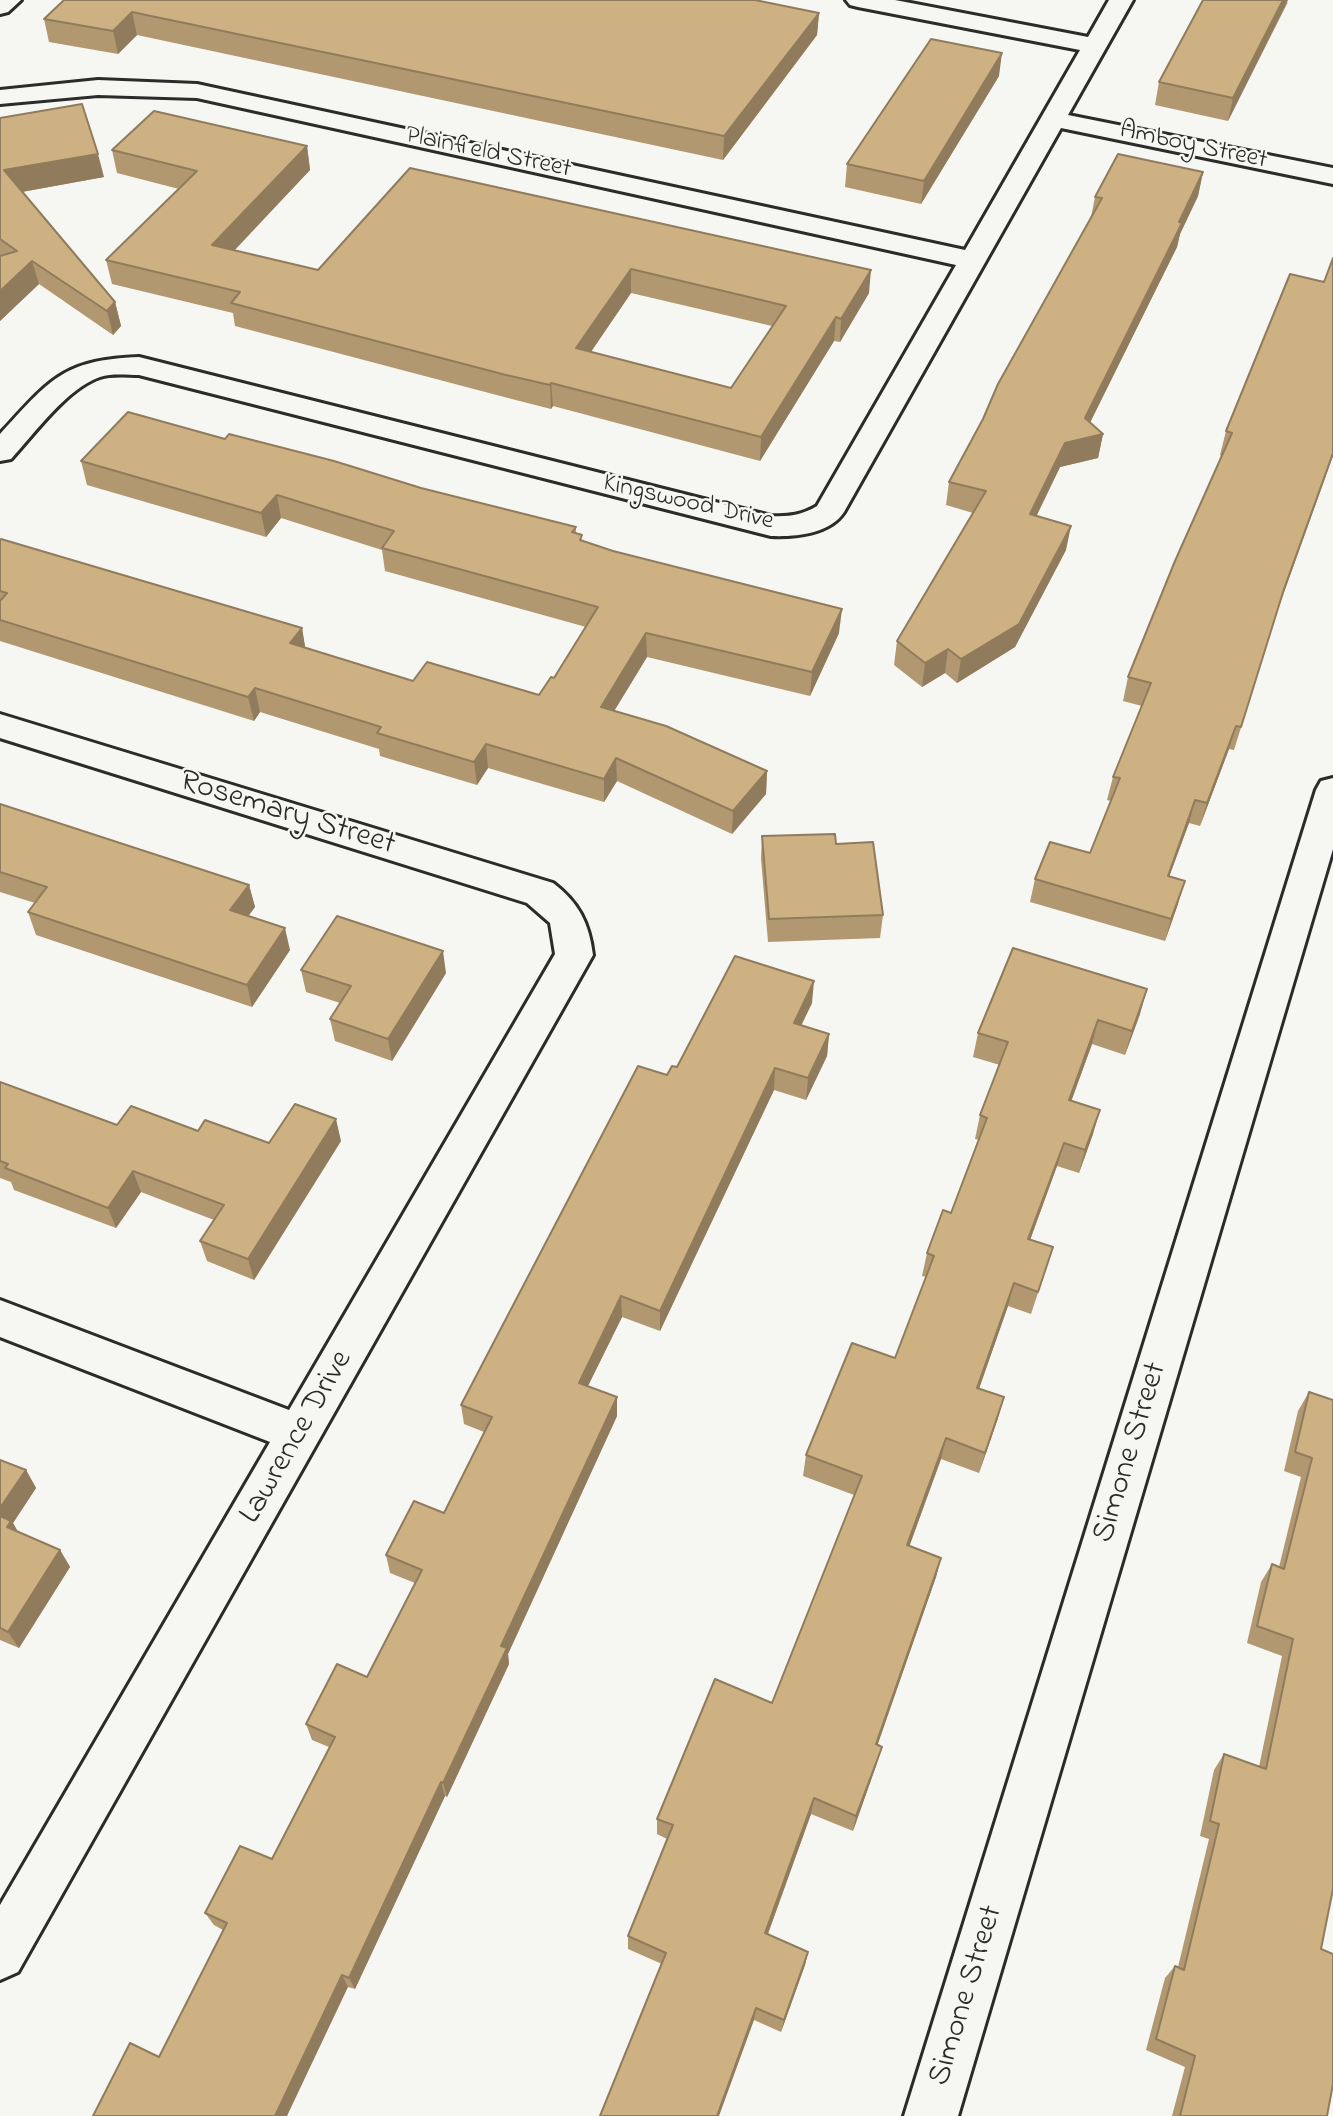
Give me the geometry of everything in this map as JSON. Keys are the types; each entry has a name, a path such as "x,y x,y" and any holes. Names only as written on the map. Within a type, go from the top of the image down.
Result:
{"street":[{"path":"0,7 9,0"},
{"path":"858,0 1095,46"},
{"name":"Kingswood Drive","path":"0,452 68,383 90,371 106,367 139,366 771,526 800,526 815,521 829,512 1121,0"},
{"name":"Plainfield Street","path":"0,97 89,86 144,86 197,91 972,260"},
{"name":"Amboy Street","path":"1053,119 1333,176"},
{"name":"Rosemary Street","path":"0,726 540,893 559,906 566,916"},
{"name":"Simone Street","path":"932,2116 1333,790"},
{"name":"Lawrence Drive","path":"0,1954 574,955 572,927 566,916"},
{"path":"0,1318 300,1434"}],"building":[{"path":"64,0 755,0 819,13 724,136 132,12 113,31 44,19"},
{"path":"1203,0 1283,0 1233,98 1159,82"},
{"path":"931,39 1002,53 924,181 847,164"},
{"path":"82,104 98,154 4,170 115,302 107,311 32,261 0,291 0,256 17,251 0,239 0,118"},
{"path":"154,111 307,146 212,245 318,270 410,168 871,270 841,319 836,317 761,437 551,383 550,385 506,375 231,303 240,292 106,260 197,171 112,150","holes":["631,269 786,306 731,388 576,348"]},
{"path":"1118,154 1203,172 1179,222 1182,223 1085,418 1103,434 1065,443 1030,514 1071,526 1019,624 961,659 948,649 925,663 897,641 986,491 949,482 983,419 998,384 1102,198 1095,197"},
{"path":"1333,258 1333,453 1284,589 1241,727 1236,726 1207,803 1195,800 1168,876 1185,881 1171,919 1035,879 1050,842 1090,853 1120,778 1113,777 1151,683 1128,677 1175,561 1232,433 1226,431 1290,274 1324,282"},
{"path":"128,412 225,439 229,434 334,461 421,488 576,527 572,532 582,535 580,540 613,551 842,609 812,672 646,633 601,707 666,726 767,771 733,811 616,758 604,779 486,744 474,762 377,733 381,727 255,688 248,697 0,620 0,601 7,593 0,591 1,539 302,628 290,643 413,681 427,662 539,695 551,677 554,678 598,607 382,548 394,531 277,495 261,513 81,461"},
{"path":"0,804 249,885 230,910 285,928 247,985 28,912 47,887 0,872"},
{"path":"835,834 836,844 873,842 883,915 769,919 762,836"},
{"path":"337,916 443,951 388,1039 330,1019 351,986 301,970"},
{"path":"1013,948 1147,989 1132,1031 1098,1020 1069,1100 1100,1110 1085,1150 1064,1143 1028,1239 1053,1247 1038,1292 1014,1283 977,1388 1004,1397 985,1453 946,1438 907,1545 941,1558 876,1744 882,1747 856,1816 814,1798 765,1933 808,1952 784,2020 756,2008 717,2116 600,2116 666,1953 628,1936 673,1825 657,1819 715,1679 772,1703 862,1476 806,1455 852,1343 895,1358 934,1256 927,1253 943,1210 951,1213 987,1118 980,1115 1008,1042 978,1033"},
{"path":"735,956 814,981 794,1023 829,1034 808,1078 775,1068 660,1311 621,1296 579,1383 617,1397 501,1646 507,1648 443,1783 441,1782 349,1978 342,1975 275,2116 93,2116 130,2043 159,2057 227,1923 205,1913 240,1846 272,1859 335,1737 306,1724 337,1664 367,1677 422,1570 386,1555 414,1501 444,1513 492,1417 461,1405 638,1066 667,1075 672,1066 677,1067"},
{"path":"0,1082 117,1125 131,1106 198,1131 205,1120 269,1143 295,1104 336,1119 248,1259 200,1241 224,1205 133,1171 108,1208 5,1168 8,1164 0,1161"},
{"path":"1309,1392 1333,1400 1333,1889 1321,1949 1333,1954 1333,2084 1327,2116 1180,2116 1195,2056 1156,2039 1175,1966 1184,1970 1219,1824 1210,1821 1224,1754 1266,1769 1293,1639 1257,1626 1272,1564 1284,1569 1312,1458 1295,1452"},
{"path":"0,1460 26,1470 0,1508"},
{"path":"0,1516 11,1521 7,1527 60,1550 8,1632 0,1628"}]}
